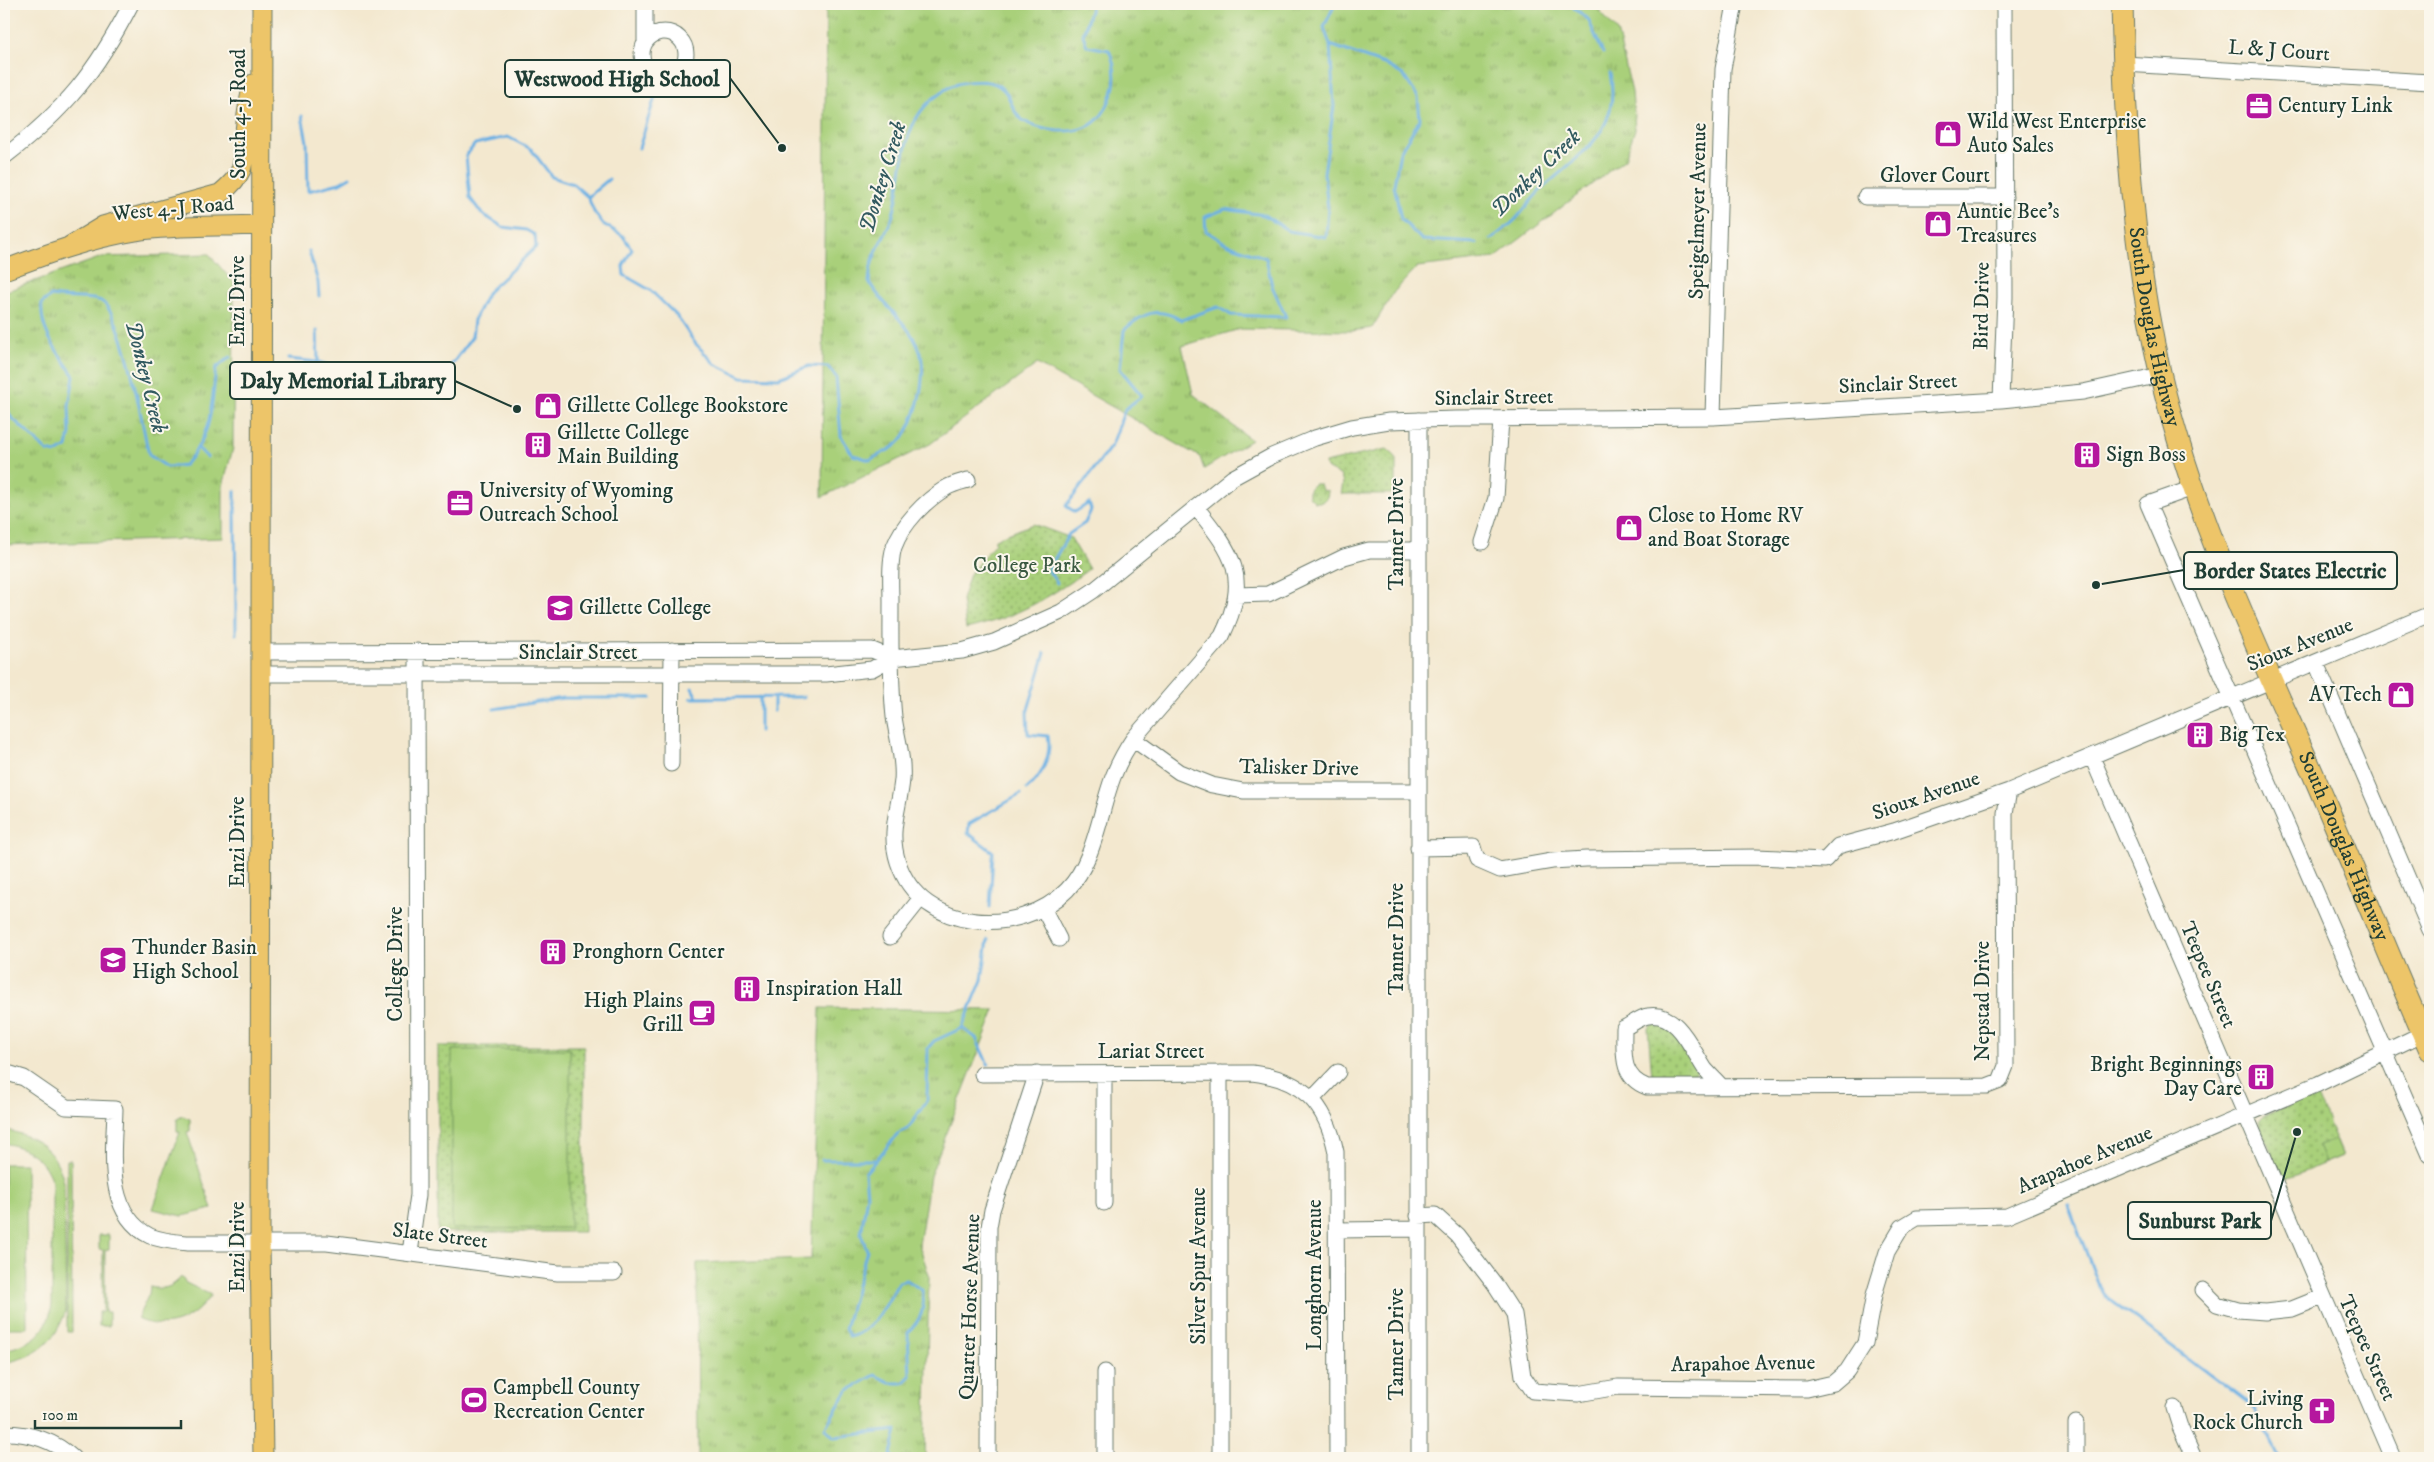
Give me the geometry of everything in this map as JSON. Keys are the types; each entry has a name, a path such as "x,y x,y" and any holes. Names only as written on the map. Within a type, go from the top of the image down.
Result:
{"highway":[{"name":"South Douglas Highway","path":"2122,4 2133,216 2160,374 2193,488 2272,680 2428,1038"}],"main road":[{"name":"South 4-J Road","path":"260,225 262,4"},
{"path":"70,246 103,226 220,194 235,182 243,169 245,124 262,36"},
{"name":"West 4-J Road","path":"4,270 70,246 135,231 204,226 260,225"},
{"name":"Enzi Drive","path":"260,225 260,1242 262,1458"}],"street":[{"path":"4,157 40,129 70,99 109,47 131,4"},
{"path":"645,4 645,43"},
{"name":"Bird Drive","path":"2001,400 2005,297 2004,4"},
{"name":"Speigelmeyer Avenue","path":"1713,417 1723,69 1735,6"},
{"name":"L & J Court","path":"2124,64 2430,82"},
{"name":"Glover Court","path":"1865,197 2004,198"},
{"name":"Sinclair Street","path":"261,674 826,674 872,669 892,658 962,651 994,642 1061,612 1093,591 1232,478 1272,456 1315,438 1352,427 1389,421 1418,420 1713,417 2001,400 2082,392 2160,374"},
{"path":"1482,542 1496,498 1502,419"},
{"name":"Tanner Drive","path":"1418,420 1419,1458"},
{"path":"968,480 946,488 918,511 906,524 894,547 891,570 894,717 901,757 902,780 894,816 894,840 898,863 921,898 953,917 977,922 999,922 1024,917 1042,908 1066,891 1081,870 1091,848 1112,778 1123,754 1133,739 1222,636 1232,616 1236,595 1235,571 1230,554 1196,508"},
{"path":"2193,488 2148,504 2430,1155"},
{"path":"1236,595 1268,594 1344,557 1369,550 1418,550"},
{"name":"Sioux Avenue","path":"1418,848 1473,848 1477,860 1500,870 1552,861 1586,859 1756,857 1825,860 1838,846 1894,831 2009,790 2092,757 2231,696 2316,663 2430,614"},
{"name":"College Drive","path":"410,1253 418,1195 416,650"},
{"path":"671,764 672,650"},
{"name":"Sinclair Street","path":"260,652 872,650 892,658"},
{"path":"2316,663 2430,930"},
{"name":"Talisker Drive","path":"1133,739 1179,772 1212,785 1243,791 1418,792"},
{"name":"Teepee Street","path":"2092,757 2392,1458"},
{"name":"Nepstad Drive","path":"1721,1086 1705,1068 1688,1039 1674,1024 1661,1017 1648,1016 1624,1028 1626,1070 1636,1083 1647,1087 1986,1086 2000,1081 2006,1066 2005,813 2009,790"},
{"path":"890,937 921,898"},
{"path":"1042,908 1059,939"},
{"name":"Arapahoe Avenue","path":"1418,1222 1435,1216 1457,1235 1494,1283 1514,1314 1523,1376 1533,1391 1578,1394 1618,1387 1807,1389 1833,1383 1847,1371 1865,1343 1874,1295 1887,1252 1902,1227 1917,1218 2006,1216 2246,1116 2386,1053 2428,1038"},
{"name":"Slate Street","path":"4,1072 24,1078 66,1107 115,1109 116,1188 121,1206 134,1224 150,1236 167,1241 188,1243 327,1243 558,1273 614,1273"},
{"path":"1313,1098 1338,1072"},
{"name":"Quarter Horse Avenue","path":"988,1458 989,1227 992,1210 1037,1073"},
{"name":"Lariat Street","path":"982,1074 1220,1073 1273,1076 1293,1084 1313,1098"},
{"name":"Silver Spur Avenue","path":"1220,1073 1220,1458"},
{"path":"1104,1074 1104,1203"},
{"name":"Longhorn Avenue","path":"1313,1098 1324,1114 1332,1134 1336,1152 1337,1458"},
{"path":"1336,1230 1418,1222"},
{"path":"2203,1290 2218,1304 2238,1310 2265,1312 2292,1309 2322,1297"},
{"path":"1105,1372 1105,1458"},
{"path":"2174,1408 2194,1458"},
{"path":"2076,1423 2076,1458"},
{"path":"4,1433 22,1433 45,1439 73,1458"}],"green space":[{"path":"826,4 1593,4 1617,31 1632,92 1635,129 1625,159 1495,258 1417,267 1394,292 1372,328 1352,331 1240,329 1182,346 1193,394 1251,440 1204,469 1200,457 1037,364 930,444 822,497"},
{"path":"209,254 234,283 233,448 223,486 223,538 4,545 4,292 102,257"},
{"path":"1387,449 1396,457 1396,494 1341,494 1343,483 1340,475 1326,468 1325,463"},
{"path":"1314,484 1320,484 1322,490 1328,491 1327,498 1323,502 1315,502 1309,496 1309,489"},
{"name":"College Park","path":"1033,524 1071,538 1089,569 1031,606 1001,619 966,629 962,600 970,574 995,543 995,539"},
{"path":"820,1008 995,1010 930,1176 919,1245 929,1275 925,1458 698,1458 697,1263 811,1259"},
{"path":"1653,1024 1669,1030 1680,1040 1698,1068 1692,1078 1678,1081 1652,1078 1648,1028"},
{"path":"438,1046 584,1046 584,1232 438,1232"},
{"path":"570,1049 570,1228 452,1229 452,1050"},
{"path":"2316,1094 2342,1156 2282,1181 2259,1121 2262,1117"},
{"path":"183,1116 190,1119 190,1131 187,1132 212,1209 182,1216 153,1209 180,1132 177,1131 177,1119"},
{"path":"4,1129 35,1140 50,1152 60,1170 64,1182 66,1310 56,1331 44,1346 36,1352 4,1363 4,1350 23,1345 37,1336 50,1315 52,1305 52,1182 40,1160 34,1155 21,1148 4,1143"},
{"path":"2335,1140 2342,1156 2325,1163 2318,1146"},
{"path":"67,1160 71,1160 72,1332 67,1332"},
{"path":"4,1164 26,1164 27,1328 4,1328"},
{"path":"99,1235 109,1235 109,1249 105,1250 105,1312 109,1312 109,1326 99,1326 99,1312 103,1312 103,1250 99,1249"},
{"path":"181,1277 186,1283 211,1295 195,1312 178,1322 159,1325 137,1319 149,1294 150,1287 167,1287 174,1284"}],"waterway":[{"name":"Donkey Creek","path":"288,359 318,362 374,379 389,378 420,385 436,382 454,362 472,337 474,320 488,292 536,247 535,235 526,230 503,227 482,214 470,198 466,156 475,144 508,137 531,149 552,177 573,184 588,197 594,212 603,224 622,235 632,249 623,266 624,275 650,290 676,315 695,343 715,364 742,377 779,378 809,366 828,367 836,377 841,436 853,455 870,460 896,445 903,437 915,414 919,400 922,371 922,359 919,349 909,331 869,282 872,263 893,215 905,150 909,134 916,119 925,106 948,88 964,82 977,81 989,82 1003,89 1019,117 1036,127 1069,131 1080,129 1097,120 1106,108 1112,94 1115,77 1113,61 1109,50 1087,46 1083,35 1092,4"},
{"name":"Donkey Creek","path":"1335,4 1324,27 1330,45 1384,64 1403,75 1418,97 1420,119 1400,152 1394,185 1401,219 1422,240 1476,243"},
{"name":"Donkey Creek","path":"1574,8 1588,19 1603,53"},
{"path":"1057,583 1048,570 1069,534 1085,523 1091,510 1089,503 1075,512 1066,506 1112,445 1125,409 1142,396 1120,369 1124,330 1138,319 1151,313 1165,313 1181,320 1218,307 1231,315 1286,317 1272,286 1266,258 1227,244 1206,231 1205,217 1225,209 1264,215 1289,231 1326,237 1328,208 1324,173 1334,106 1330,45"},
{"name":"Donkey Creek","path":"1491,239 1515,220 1539,192 1595,139 1604,126 1610,111 1612,93 1610,73"},
{"path":"639,148 655,97"},
{"path":"302,116 307,142 308,191 340,183 350,177"},
{"path":"588,197 609,179"},
{"path":"309,251 318,282 319,296"},
{"name":"Donkey Creek","path":"4,403 11,417 47,451 56,453 67,447 70,433 69,406 74,376 47,333 42,314 42,303 51,296 97,299 110,310 118,327 131,372 149,455 167,467 185,465 201,442 206,431 216,368 230,357"},
{"path":"317,331 318,362"},
{"path":"199,449 207,457"},
{"path":"235,491 236,634"},
{"path":"1027,789 1041,772 1049,751 1048,736 1028,734 1027,713 1045,653"},
{"path":"692,688 697,698"},
{"path":"760,697 760,731"},
{"path":"774,697 774,711"},
{"path":"691,698 804,697"},
{"path":"494,709 563,698 651,698"},
{"path":"990,907 993,852 968,833 969,824 1021,794"},
{"path":"893,1458 891,1454 897,1430 834,1437 825,1428 847,1391 875,1375 891,1383 903,1383 910,1376 908,1333 916,1323 923,1308 922,1290 906,1280 899,1282 885,1307 867,1328 850,1337 845,1329 867,1250 861,1234 867,1195 865,1173 899,1133 908,1129 927,1100 928,1048 934,1041 962,1028 982,980 988,940"},
{"path":"962,1028 976,1038 988,1065"},
{"path":"822,1160 874,1160"},
{"path":"2068,1204 2099,1286 2105,1296 2254,1408 2279,1458"}],"place":[{"name":"Century Link","path":"2259,106"},
{"name":"Wild West Enterprise Auto Sales","path":"1948,134"},
{"name":"Westwood High School","path":"782,148"},
{"name":"Auntie Bee's Treasures","path":"1938,224"},
{"name":"Gillette College Bookstore","path":"548,406"},
{"name":"Daly Memorial Library","path":"517,409"},
{"name":"Gillette College Main Building","path":"538,445"},
{"name":"Sign Boss","path":"2087,455"},
{"name":"University of Wyoming Outreach School","path":"460,503"},
{"name":"Close to Home RV and Boat Storage","path":"1629,528"},
{"name":"Border States Electric","path":"2096,585"},
{"name":"Gillette College","path":"560,608"},
{"name":"AV Tech","path":"2401,695"},
{"name":"Big Tex","path":"2200,735"},
{"name":"Pronghorn Center","path":"553,952"},
{"name":"Thunder Basin High School","path":"113,960"},
{"name":"Inspiration Hall","path":"747,989"},
{"name":"High Plains Grill","path":"702,1013"},
{"name":"Bright Beginnings Day Care","path":"2261,1077"},
{"name":"Sunburst Park","path":"2297,1132"},
{"name":"Campbell County Recreation Center","path":"474,1400"},
{"name":"Living Rock Church","path":"2322,1411"}]}
